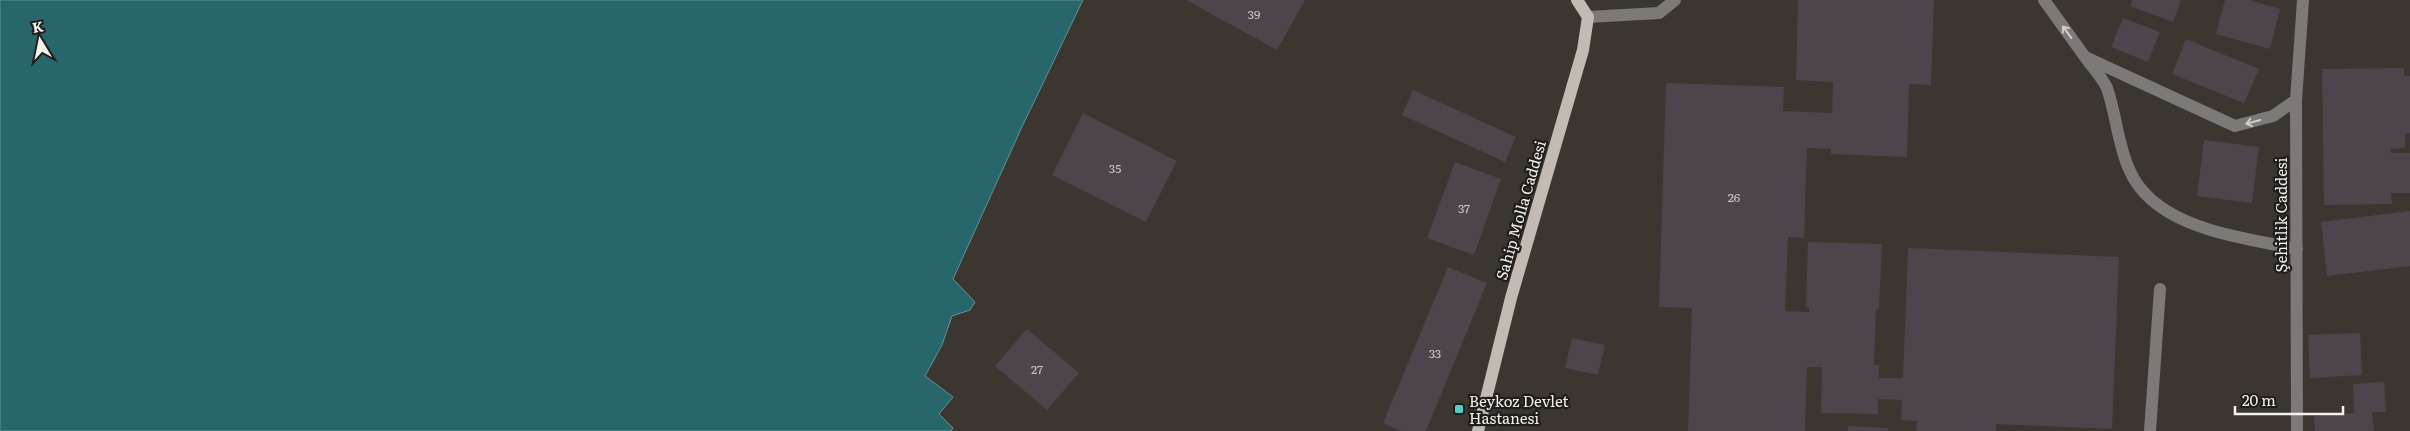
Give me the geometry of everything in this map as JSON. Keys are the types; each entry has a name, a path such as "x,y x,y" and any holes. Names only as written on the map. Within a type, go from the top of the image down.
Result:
{"main road":[{"path":"1576,0 1588,17"},
{"name":"Sahip Molla Caddesi","path":"1478,431 1512,298 1583,50 1588,17"}],"street":[{"path":"1588,17 1659,13 1676,0"},
{"path":"2044,0 2106,86 2129,169 2149,198 2176,218 2227,234 2297,249"},
{"name":"Şehitlik Caddesi","path":"2297,431 2296,100 2303,0"},
{"path":"2085,57 2235,126 2273,116 2296,100"},
{"path":"2150,431 2160,289"}],"water":[{"path":"0,0 1083,0 1021,129 953,279 975,302 970,310 952,316 942,345 925,376 953,397 939,414 953,428 951,431 0,431"}],"building":[{"path":"1186,0 1305,0 1277,50"},
{"path":"1798,0 1934,0 1931,85 1909,84 1907,157 1831,154 1831,149 1807,148 1804,238 1788,237 1785,311 1809,312 1809,307 1806,307 1808,242 1882,244 1879,309 1876,309 1874,365 1879,365 1879,378 1903,378 1908,248 2119,257 2112,429 1996,424 1996,431 1916,431 1917,421 1901,420 1902,400 1878,399 1878,414 1821,413 1822,367 1807,367 1805,431 1688,431 1692,308 1659,307 1666,83 1784,87 1783,111 1832,113 1833,82 1796,80"},
{"path":"2133,0 2181,0 2173,22 2130,6"},
{"path":"2225,0 2249,0 2280,9 2270,49 2216,34"},
{"path":"2123,18 2160,32 2148,62 2111,47"},
{"path":"2186,39 2259,69 2244,103 2172,74"},
{"path":"2404,68 2404,76 2410,76 2410,133 2405,133 2405,148 2391,149 2391,153 2410,153 2410,193 2391,193 2392,204 2324,205 2322,69"},
{"path":"1413,90 1516,137 1505,162 1402,115"},
{"path":"1083,113 1177,161 1146,222 1052,175"},
{"path":"2204,140 2259,147 2252,203 2197,196"},
{"path":"1455,162 1501,179 1474,255 1427,238"},
{"path":"2410,211 2410,266 2327,276 2321,222"},
{"path":"1448,267 1487,283 1426,431 1401,431 1383,423"},
{"path":"1027,329 1079,373 1047,410 995,366"},
{"path":"2360,333 2362,375 2310,378 2308,335"},
{"path":"1572,338 1605,345 1598,375 1565,368"},
{"path":"2384,382 2386,412 2372,412 2374,431 2315,431 2314,416 2354,413 2353,384"},
{"path":"1848,426 1888,428 1888,431 1848,431"}],"place":[{"name":"Beykoz Devlet Hastanesi","path":"1459,409"}]}
